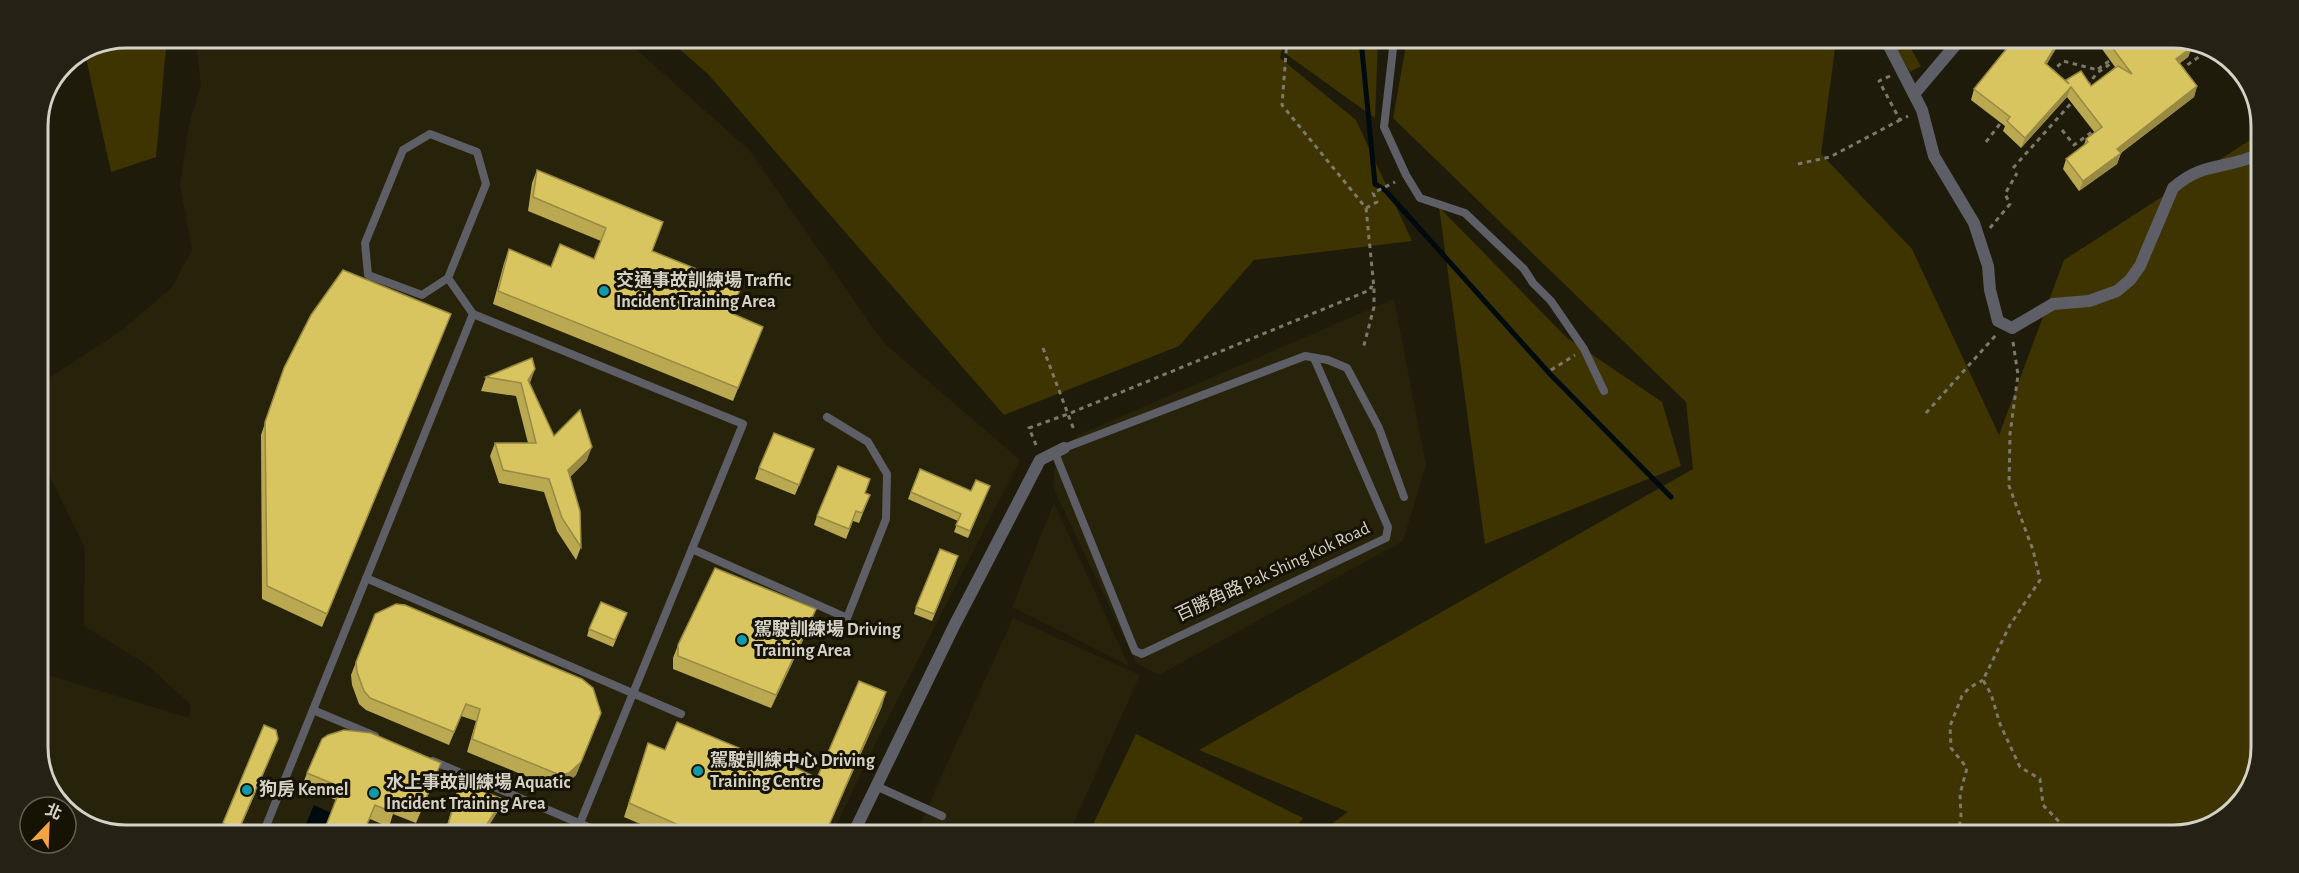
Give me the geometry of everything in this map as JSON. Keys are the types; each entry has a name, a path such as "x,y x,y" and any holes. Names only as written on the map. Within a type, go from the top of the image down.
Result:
{"street":[{"path":"1890,48 1922,110 1934,156 1980,238 1998,321 2009,327 2053,304 2089,301 2117,291 2130,280 2140,266 2173,188 2197,171 2251,158"},
{"path":"1914,94 1953,48"},
{"path":"857,825 954,626 1042,459 1059,451"}],"lane":[{"path":"1393,48 1384,127 1406,175 1420,198 1465,213 1524,269 1533,283 1551,301 1584,350 1604,391"},
{"path":"430,134 477,152 486,184 447,278 422,295 368,275 365,243 403,150 430,134"},
{"path":"447,278 473,314 743,424 580,823"},
{"path":"266,825 473,314"},
{"path":"1059,451 1305,356 1328,360 1347,368 1379,428 1404,497"},
{"name":"百勝角路 Pak Shing Kok Road","path":"1059,451 1135,651 1142,654 1386,538 1388,527 1314,358"},
{"path":"692,549 847,618 886,519 887,474 868,442 827,417"},
{"path":"366,578 681,714"},
{"path":"313,710 388,741"},
{"path":"420,755 584,825"},
{"path":"876,786 942,816"}],"path":[{"path":"1286,48 1282,105 1366,208 1374,307 1363,349"},
{"path":"2081,93 2098,70 2121,53"},
{"path":"2172,75 2203,54"},
{"path":"2047,77 2063,61 2098,70 2117,59"},
{"path":"1900,120 1879,81 1902,69"},
{"path":"2013,168 2077,98"},
{"path":"2067,103 2072,102"},
{"path":"1798,165 1830,157 1922,110"},
{"path":"1986,142 2007,115"},
{"path":"2062,130 2074,145 2099,127"},
{"path":"1980,238 2010,204 2005,194 2017,172"},
{"path":"1366,208 1377,202 1373,193 1395,183"},
{"path":"1042,459 1029,428 1370,290 1371,287 1374,288"},
{"path":"1926,413 2009,327"},
{"path":"1960,825 1962,816 1960,794 1967,768 1951,748 1950,726 1962,696 1969,688 1983,680 2010,625 2040,580 2033,550 2009,486 2010,434 2018,375 2009,327"},
{"path":"1043,348 1079,443"},
{"path":"1551,370 1563,363"},
{"path":"1983,680 1991,694 2000,724 2020,767 2040,779 2043,805 2062,825"}],"shaded area":[{"path":"166,48 156,157 111,172 86,59 111,49"},
{"path":"196,48 635,48 750,151 883,342 1020,460 876,742 836,825 126,825 101,821 87,815 78,809 78,795 64,795 56,782 49,762 48,675 189,718 191,705 146,664 84,626 85,548 48,473 48,379 121,331 172,287 192,250 180,185 189,124 201,85"},
{"path":"678,48 1282,48 1280,58 1356,120 1412,241 1254,260 1179,346 1004,415 708,74"},
{"path":"1288,48 1378,48 1375,118 1286,54"},
{"path":"1406,48 1835,48 1821,154 1912,249 1999,435 2064,260 2251,139 2251,747 2247,772 2235,795 2212,815 2188,824 2173,825 1330,825 1348,812 1199,750 1693,469 1686,402 1393,118"},
{"path":"1896,48 1910,48 1921,66 1910,72"},
{"path":"1439,207 1566,337 1662,402 1681,466 1485,544"},
{"path":"1394,299 1426,465 1403,541 1159,675 1136,663 1053,487 1055,453 1078,435"},
{"path":"1054,503 1129,666 1012,607"},
{"path":"1013,618 1140,675 1073,825 919,825"},
{"path":"1136,734 1303,818 1298,825 1093,825"},
{"path":"314,805 331,813 326,825 306,825"}],"building":[{"path":"2007,48 2054,48 2045,63 2069,84 2066,80 2081,71 2091,86 2118,66 2132,74 2112,48 2188,49 2176,59 2197,86 2117,149 2121,153 2083,181 2066,159 2088,142 2086,139 2102,127 2071,87 2025,138 2007,121 2010,117 1974,89"},
{"name":"交通事故訓練場 Traffic Incident Training Area","path":"537,170 663,222 652,251 741,287 731,313 763,327 738,388 498,291 509,249 551,267 560,244 594,259 606,228 533,197"},
{"path":"343,270 451,314 327,614 267,586 265,422 284,368 311,315"},
{"path":"532,358 535,369 528,380 554,436 580,410 592,447 568,470 580,511 581,547 562,518 549,479 503,470 495,443 536,443 521,383 486,377"},
{"path":"774,433 814,449 799,485 759,468"},
{"path":"838,466 870,479 865,493 870,495 862,513 856,511 849,529 817,516"},
{"path":"920,469 971,491 976,480 990,486 970,531 956,525 961,514 911,492"},
{"path":"940,549 958,556 934,614 916,607"},
{"name":"駕駛訓練場 Driving Training Area","path":"715,568 816,609 776,695 678,656 678,645"},
{"path":"601,602 627,613 615,640 589,629"},
{"path":"396,604 405,605 582,679 593,688 601,713 581,762 569,773 560,775 472,739 480,709 466,704 454,732 370,698 364,691 356,662 375,614"},
{"name":"駕駛訓練中心 Driving Training Centre","path":"859,681 886,692 829,825 678,825 629,803 648,743 665,750 677,722 782,766 794,767 817,778"},
{"name":"狗房 Kennel","path":"264,725 276,730 278,739 241,825 223,823"},
{"name":"水上事故訓練場 Aquatic Incident Training Area","path":"344,730 371,733 441,763 421,810 398,801 394,813 375,805 367,825 326,825 341,787 307,773 322,739"},
{"path":"460,782 503,799 486,825 448,825"}],"waterway":[{"path":"1362,48 1375,184 1385,190 1550,374 1671,497"}],"place":[{"name":"交通事故訓練場 Traffic Incident Training Area","path":"604,291"},
{"name":"駕駛訓練場 Driving Training Area","path":"742,640"},
{"name":"駕駛訓練中心 Driving Training Centre","path":"698,771"},
{"name":"狗房 Kennel","path":"247,790"},
{"name":"水上事故訓練場 Aquatic Incident Training Area","path":"374,793"}]}
